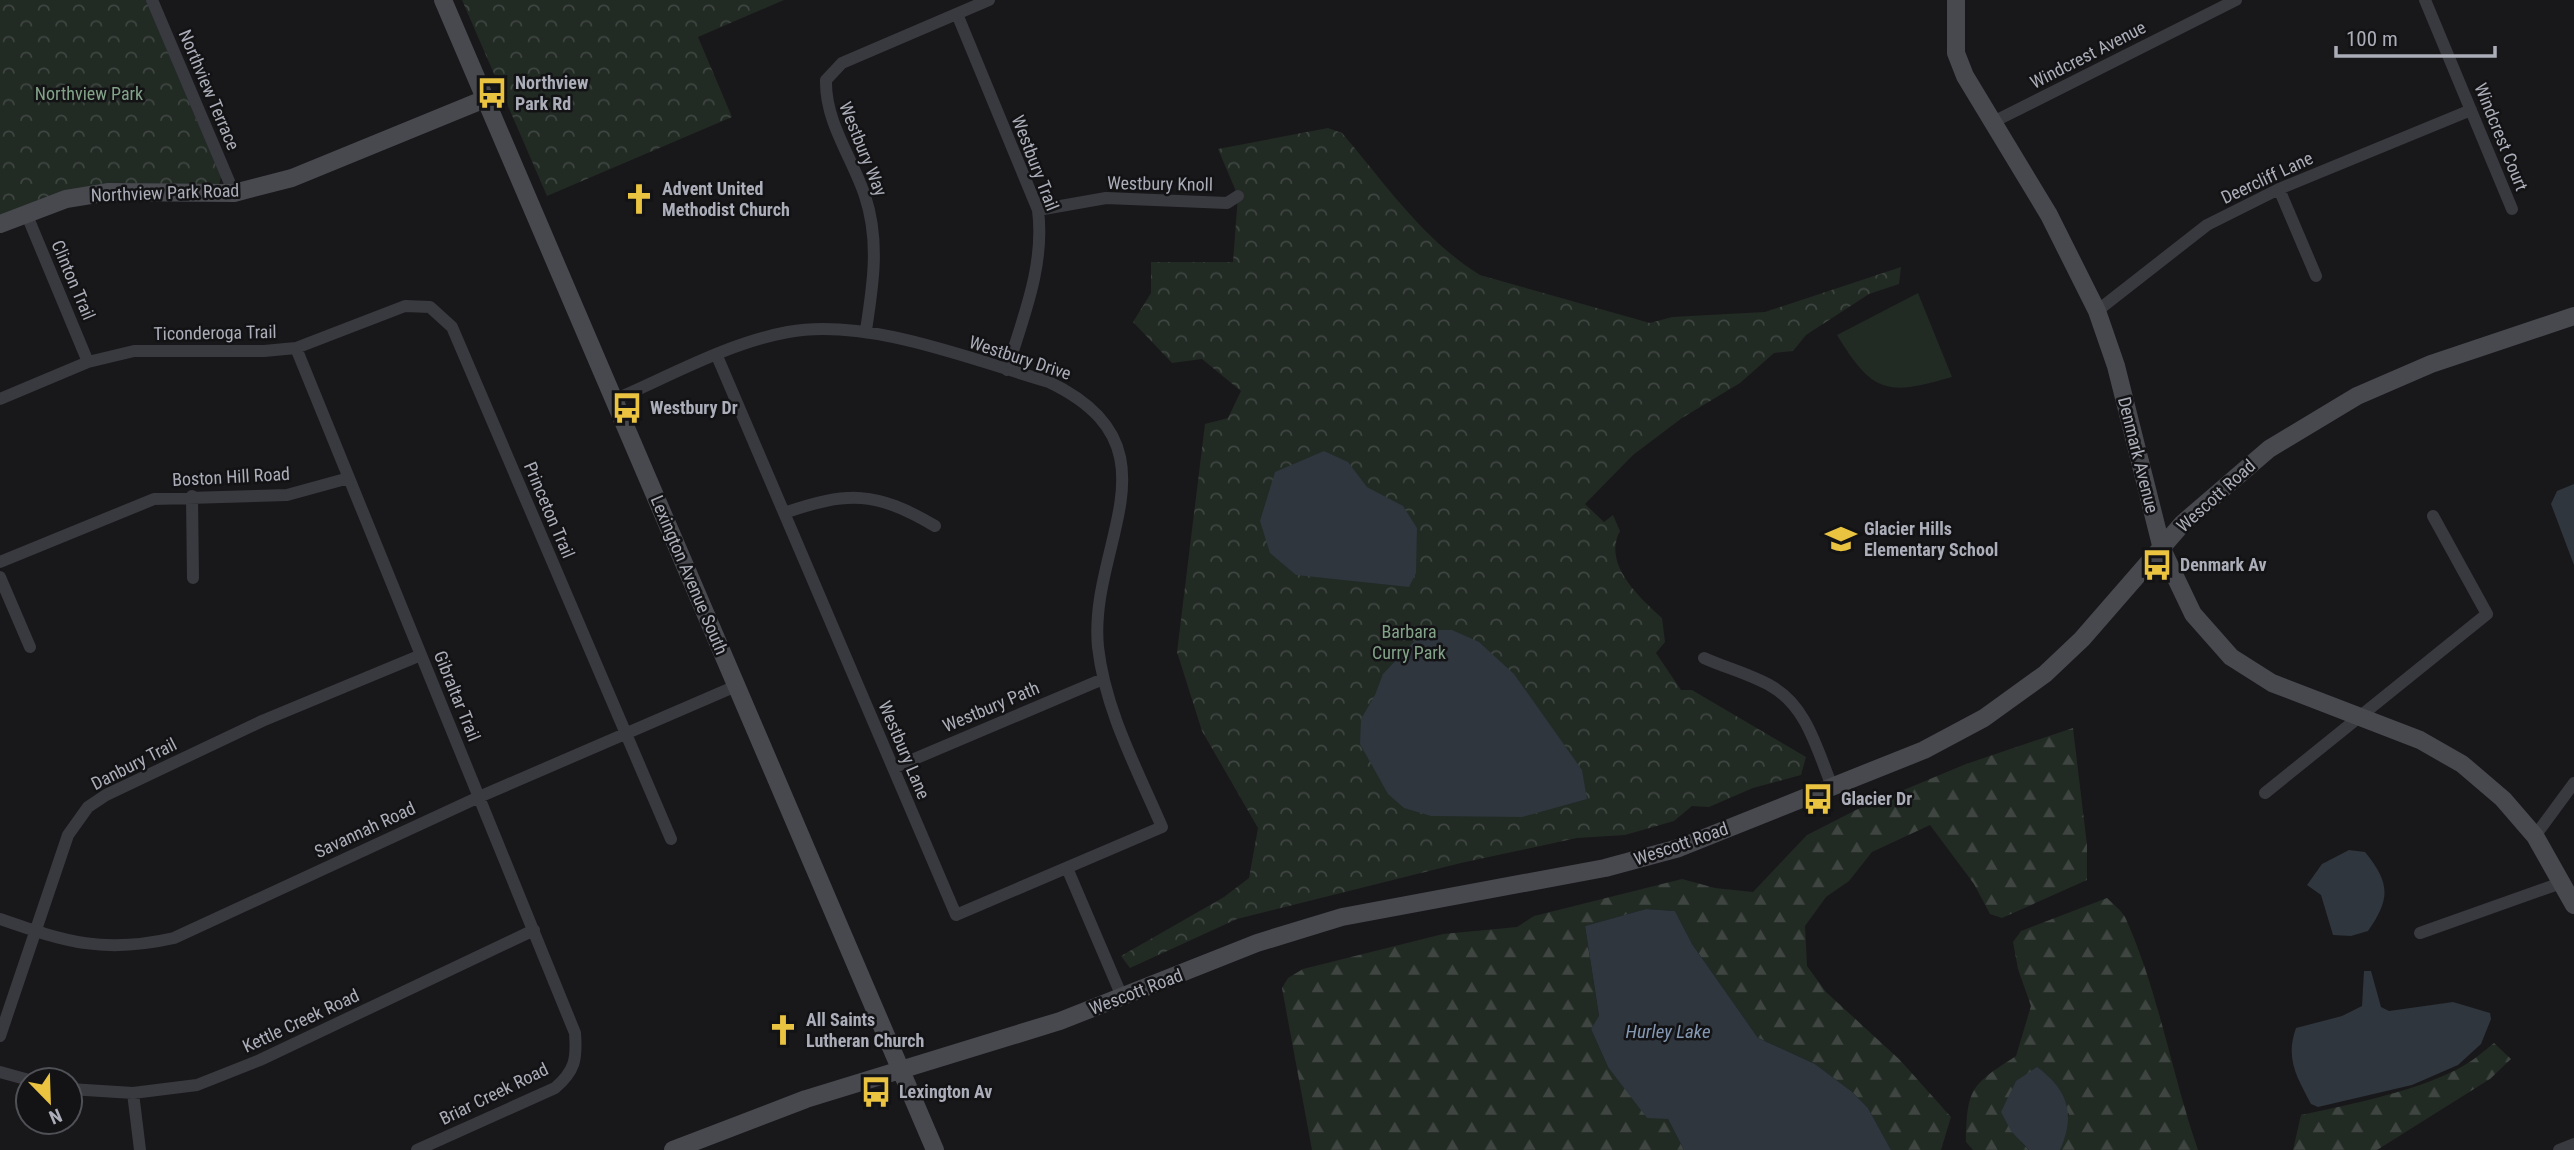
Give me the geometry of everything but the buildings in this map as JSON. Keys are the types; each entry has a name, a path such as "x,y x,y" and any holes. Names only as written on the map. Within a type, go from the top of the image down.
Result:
{"street":[{"name":"Northview Terrace","path":"152,0 234,193"},
{"name":"Lexington Avenue South","path":"443,0 935,1150"},
{"name":"Westbury Way","path":"866,330 875,269 873,227 865,196 825,102 826,80 842,62 989,0"},
{"name":"Denmark Avenue","path":"1956,0 1956,53 1965,76 2049,215 2097,311 2116,366 2162,549 2193,614 2231,657 2272,683 2420,740 2462,764 2503,799 2535,836 2574,905"},
{"name":"Windcrest Avenue","path":"1993,122 2236,0"},
{"name":"Windcrest Court","path":"2425,0 2512,209"},
{"name":"Westbury Trail","path":"957,14 1038,210 1041,236 1039,264 1007,370"},
{"name":"Northview Park Road","path":"0,224 66,199 108,192 234,193 292,178 485,99"},
{"name":"Deercliff Lane","path":"2097,311 2207,225 2279,189 2471,110"},
{"path":"2279,189 2315,276"},
{"name":"Westbury Knoll","path":"1038,210 1105,198 1227,203 1238,196"},
{"name":"Clinton Trail","path":"26,213 88,362"},
{"name":"Ticonderoga Trail","path":"0,399 88,362 135,351 264,351 296,348 405,306 430,307"},
{"name":"Princeton Trail","path":"430,307 452,327 671,839"},
{"name":"Wescott Road","path":"673,1150 806,1099 1123,999 1257,943 1342,916 1605,868 1679,848 1924,750 1984,718 2045,674 2082,639 2183,523 2269,449 2357,396 2431,364 2574,316"},
{"name":"Westbury Drive","path":"614,400 758,339 790,331 827,328 866,330 1049,382 1077,396 1099,415 1114,440 1122,466 1122,499 1099,613 1098,644 1103,679 1114,717 1162,827 1067,868"},
{"name":"Gibraltar Trail","path":"296,348 575,1033 577,1060"},
{"name":"Westbury Lane","path":"716,356 956,915 1067,868"},
{"name":"Boston Hill Road","path":"0,562 155,499 287,495 349,478"},
{"path":"192,496 193,578"},
{"path":"784,513 828,498 873,498 904,508 935,526"},
{"path":"2265,793 2487,614 2433,516"},
{"path":"0,577 30,647"},
{"name":"Danbury Trail","path":"0,1036 68,835 88,807 106,795 262,721 421,655"},
{"path":"1704,659 1760,681 1789,700 1803,718 1832,786"},
{"name":"Westbury Path","path":"893,768 1103,679"},
{"name":"Savannah Road","path":"0,919 69,942 104,947 139,946 174,938 479,797 736,686"},
{"path":"2535,836 2574,783"},
{"path":"1067,868 1123,999"},
{"path":"2420,933 2561,883"},
{"name":"Kettle Creek Road","path":"84,1090 133,1093 197,1085 260,1060 534,930"},
{"name":"Briar Creek Road","path":"417,1150 555,1087 569,1076 577,1060"},
{"path":"133,1093 140,1150"},
{"path":"2559,1150 2574,1144"}],"green space":[{"name":"Northview Park","path":"0,0 146,0 221,177 219,185 160,186 0,218"},
{"path":"462,0 784,0 698,37 732,117 547,196"},
{"name":"Barbara Curry Park","path":"1328,128 1342,133 1440,245 1480,275 1650,323 1672,317 1765,312 1901,267 1899,284 1869,294 1806,335 1793,351 1774,353 1740,383 1682,418 1633,455 1585,504 1604,522 1613,515 1620,531 1616,556 1620,568 1634,590 1662,618 1665,642 1656,653 1681,690 1692,690 1806,757 1801,775 1753,788 1709,807 1692,806 1674,821 1625,835 1577,838 1461,863 1237,919 1130,968 1121,956 1224,897 1249,878 1258,828 1202,731 1177,652 1205,424 1228,418 1241,391 1202,359 1172,363 1133,322 1151,293 1151,262 1233,262 1238,196 1218,149"},
{"path":"1918,293 1952,377 1912,387 1884,385 1861,369 1837,335"},
{"path":"2073,728 2087,845 2087,880 2002,918 1990,914 1974,884 1930,825 1872,852 1849,881 1826,897 1805,926 1807,966 1826,992 1900,1060 1951,1117 1941,1150 1891,1150 1868,1108 1851,1091 1815,1064 1758,1038 1692,944 1675,911 1646,909 1585,926 1599,1017 1591,1029 1608,1067 1668,1119 1684,1150 1312,1150 1282,988 1288,978 1303,969 1443,934 1517,927 1534,916 1682,879 1715,888 1753,892 1807,835 1858,809 1966,764"},
{"path":"2107,898 2125,917 2137,945 2198,1150 2060,1150 2069,1113 2021,1142 2029,1150 1973,1150 1966,1142 1970,1099 1974,1090 1989,1074 2016,1056 2031,1006 2018,969 2013,942 2021,931"},
{"path":"2494,1043 2511,1059 2490,1079 2377,1150 2293,1150 2301,1115 2384,1096 2446,1075 2467,1064"}],"water":[{"path":"1324,451 1348,462 1367,487 1403,506 1417,528 1416,573 1409,587 1296,575 1270,553 1260,521 1275,472"},
{"path":"2574,484 2574,565 2551,504 2557,491"},
{"path":"1436,630 1452,630 1479,642 1514,674 1582,770 1587,799 1522,817 1431,816 1404,808 1388,794 1360,744 1361,719 1383,674 1417,638"},
{"path":"2349,850 2365,852 2373,863 2383,882 2384,900 2368,931 2351,936 2333,935 2321,895 2307,885 2322,864"},
{"name":"Hurley Lake","path":"1646,909 1675,911 1692,944 1758,1038 1815,1064 1851,1091 1868,1108 1891,1150 1684,1150 1668,1119 1647,1118 1608,1067 1591,1029 1599,1016 1585,926"},
{"path":"2364,971 2371,971 2381,1007 2389,1011 2453,1002 2490,1013 2491,1019 2481,1044 2458,1065 2412,1085 2318,1107 2311,1104 2294,1068 2292,1049 2296,1028 2342,1016 2362,1006"},
{"path":"2037,1067 2056,1085 2066,1104 2068,1125 2060,1150 2029,1150 2011,1131 2001,1112 2016,1081"}],"place":[{"name":"Northview Park Rd","path":"492,93"},
{"name":"Advent United Methodist Church","path":"639,199"},
{"name":"Westbury Dr","path":"627,408"},
{"name":"Glacier Hills Elementary School","path":"1841,539"},
{"name":"Denmark Av","path":"2157,565"},
{"name":"Glacier Dr","path":"1818,799"},
{"name":"All Saints Lutheran Church","path":"783,1030"},
{"name":"Lexington Av","path":"876,1092"}]}
